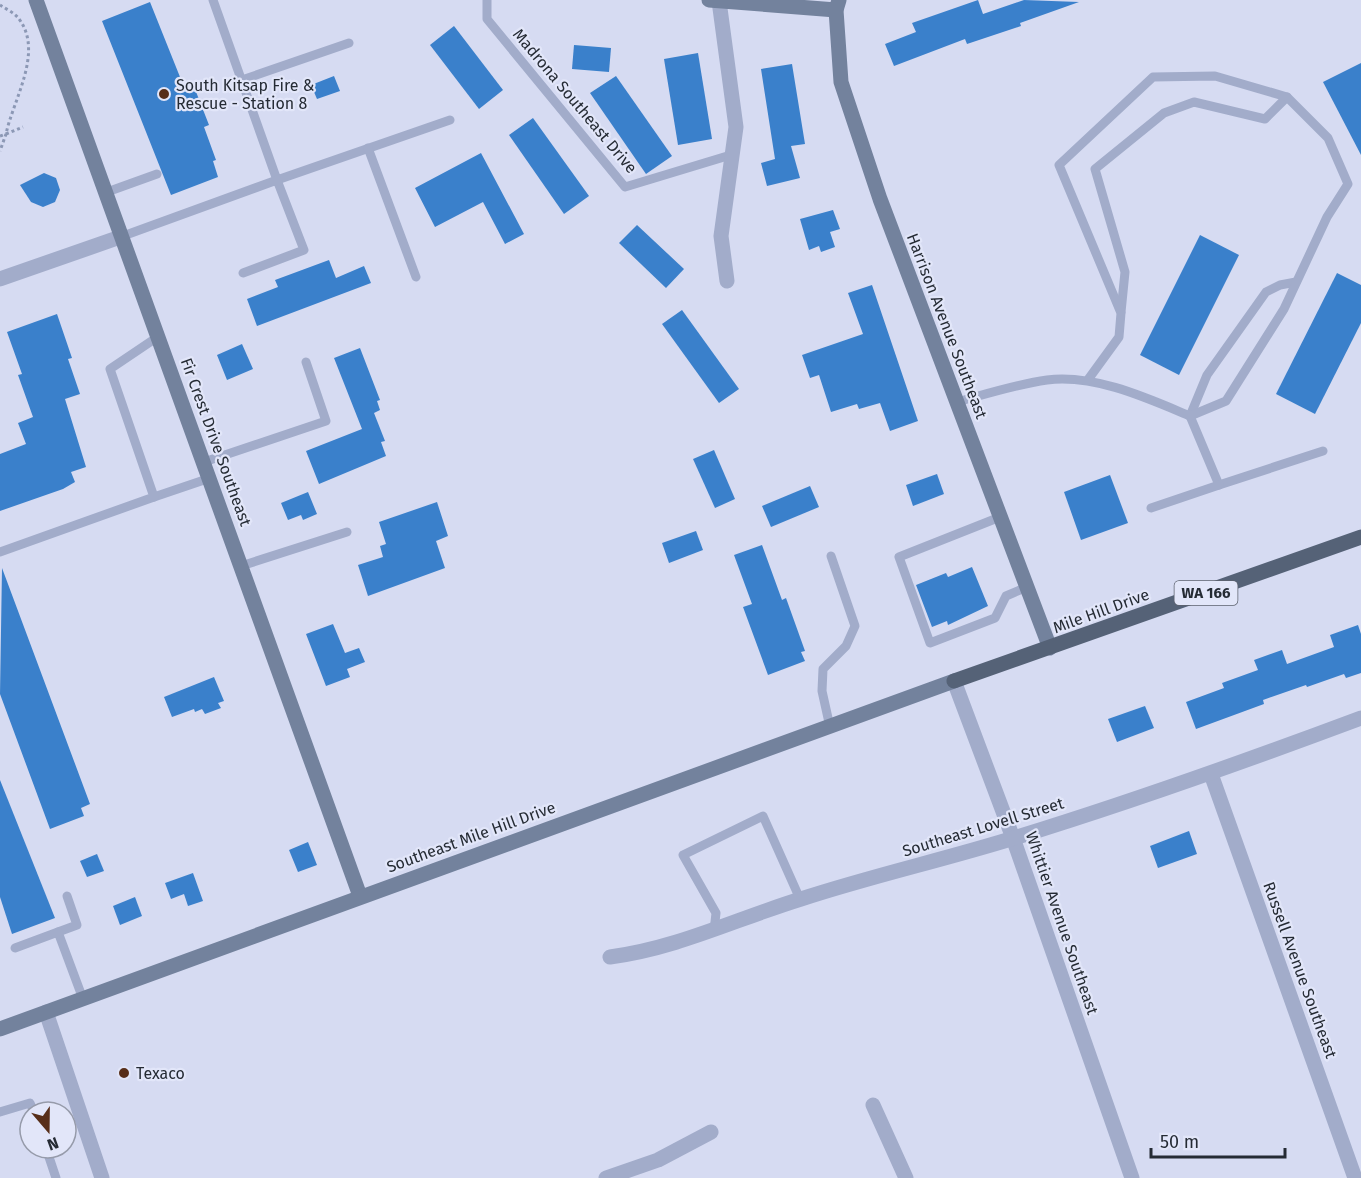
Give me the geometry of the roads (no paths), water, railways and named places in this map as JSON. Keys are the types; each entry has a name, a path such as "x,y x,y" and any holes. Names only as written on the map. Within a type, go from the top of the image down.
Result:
{"main road":[{"name":"Mile Hill Drive","path":"954,681 1361,537"}],"street":[{"name":"Fir Crest Drive Southeast","path":"36,0 360,896"},
{"path":"727,282 721,236 736,127 714,0 838,5"},
{"name":"Harrison Avenue Southeast","path":"838,5 840,82 880,199 1050,648"},
{"path":"0,279 123,236"},
{"name":"Southeast Mile Hill Drive","path":"0,1029 954,681"},
{"name":"Whittier Avenue Southeast","path":"954,681 1013,838 1132,1178"},
{"name":"Southeast Lovell Street","path":"610,957 646,952 714,931 800,899 1013,838 1210,774 1361,718"},
{"name":"Russell Avenue Southeast","path":"1210,774 1355,1178"},
{"path":"46,1012 102,1178"},
{"path":"873,1104 906,1178"},
{"path":"606,1178 658,1160 711,1132"}],"lane":[{"path":"213,0 304,250 243,273"},
{"name":"Madrona Southeast Drive","path":"487,0 487,19 624,187 734,154"},
{"path":"242,80 349,43"},
{"path":"957,402 1049,380 1087,381 1143,397 1190,416 1226,401 1284,309 1327,217 1348,184 1328,138 1287,97 1215,76 1153,78 1059,165 1121,313"},
{"path":"1087,381 1119,337 1125,272 1095,169 1164,113 1194,102 1265,118 1287,97"},
{"path":"123,236 450,120"},
{"path":"368,148 416,277"},
{"path":"106,192 157,174"},
{"path":"1219,485 1190,416 1207,375 1266,292 1280,285 1296,282"},
{"path":"154,497 110,369 159,336"},
{"path":"204,462 326,421 306,362"},
{"path":"1151,508 1323,451"},
{"path":"0,552 210,478"},
{"path":"1000,517 899,557 930,643 995,618 1006,596 1027,587"},
{"path":"241,566 347,532"},
{"path":"830,727 822,691 823,669 846,646 855,626 831,556"},
{"path":"714,931 716,913 683,855 763,816 800,899"},
{"path":"15,948 76,925 66,896"},
{"path":"58,932 83,999"},
{"path":"0,1112 18,1107"},
{"path":"50,1160 56,1178"}],"place":[{"name":"South Kitsap Fire & Rescue - Station 8","path":"164,94"},
{"name":"Texaco","path":"124,1073"}]}
